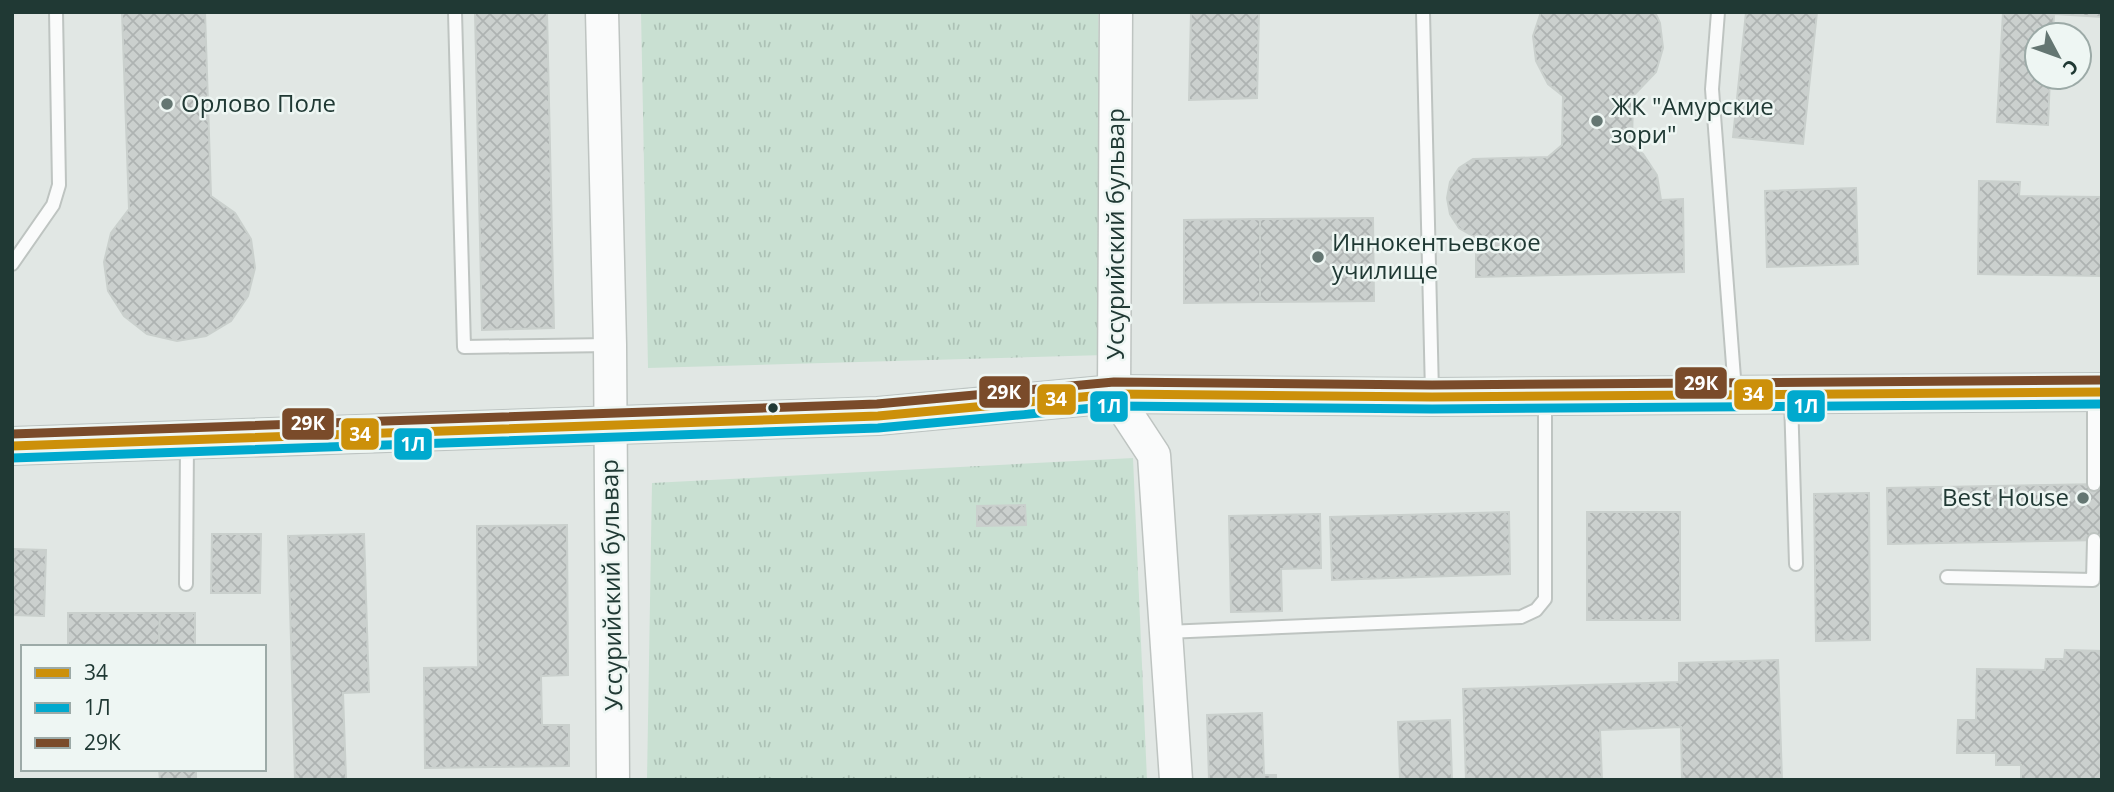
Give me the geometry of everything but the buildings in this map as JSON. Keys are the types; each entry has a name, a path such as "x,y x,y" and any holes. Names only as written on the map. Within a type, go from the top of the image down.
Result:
{"main road":[{"path":"12,446 878,416 1114,394 1545,397 2098,392"}],"street":[{"name":"Уссурийский бульвар","path":"602,12 610,345 613,780"},
{"name":"Уссурийский бульвар","path":"1116,12 1117,361 1114,394 1154,456 1176,780"}],"lane":[{"path":"12,264 52,205 60,185 56,12"},
{"path":"456,12 464,347 610,345"},
{"path":"1423,12 1432,397"},
{"path":"1718,12 1712,89 1735,395"},
{"path":"2094,484 2098,392"},
{"path":"1791,395 1796,564"},
{"path":"1166,632 1521,617 1536,610 1545,599 1545,397"},
{"path":"186,584 187,442"},
{"path":"1947,577 2098,580 2094,540"}],"green space":[{"path":"641,12 1098,12 1105,355 648,368"},
{"path":"1133,458 1147,780 647,780 652,483"}],"transit line":[{"name":"29К","path":"12,434 877,404 1114,382 1432,385 2102,380"},
{"name":"34","path":"12,446 878,416 1114,394 1432,397 2102,392"},
{"name":"1Л","path":"12,458 878,428 1115,406 1432,409 2102,404"}],"place":[{"name":"Орлово Поле","path":"167,104"},
{"name":"ЖК \"Амурские зори\"","path":"1597,121"},
{"name":"Иннокентьевское училище","path":"1318,257"},
{"name":"Best House","path":"2083,498"}]}
